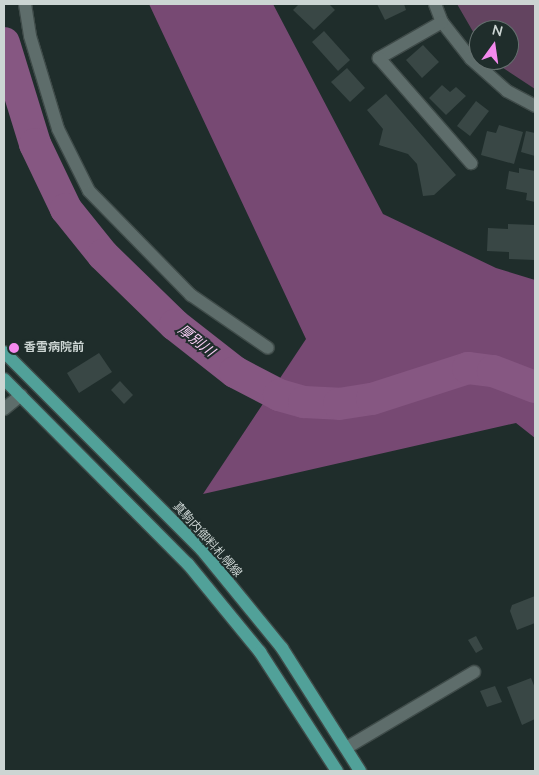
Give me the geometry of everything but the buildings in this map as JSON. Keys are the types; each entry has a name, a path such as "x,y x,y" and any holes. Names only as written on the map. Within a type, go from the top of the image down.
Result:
{"main road":[{"name":"真駒内御料札幌線","path":"4,352 202,550 282,648 360,771"},
{"path":"4,379 188,564 260,652 338,771"}],"street":[{"path":"25,4 30,36 58,129 89,191 191,295 268,348"},
{"path":"435,4 442,22 471,59 507,91 535,106"},
{"path":"442,22 379,58 471,163"},
{"path":"4,409 21,395"},
{"path":"346,748 474,672"}],"shaded area":[{"path":"149,4 273,4 383,214 496,268 535,280 535,438 516,423 203,494 306,339"},
{"path":"457,4 535,4 535,89 506,70 519,70 519,20 469,20 469,25"}],"waterway":[{"name":"厚別川","path":"4,43 35,144 66,209 103,255 175,325 235,372 279,395 304,402 339,404 372,399 468,368 493,371 535,387"}],"place":[{"name":"香雪病院前","path":"14,348"}]}
